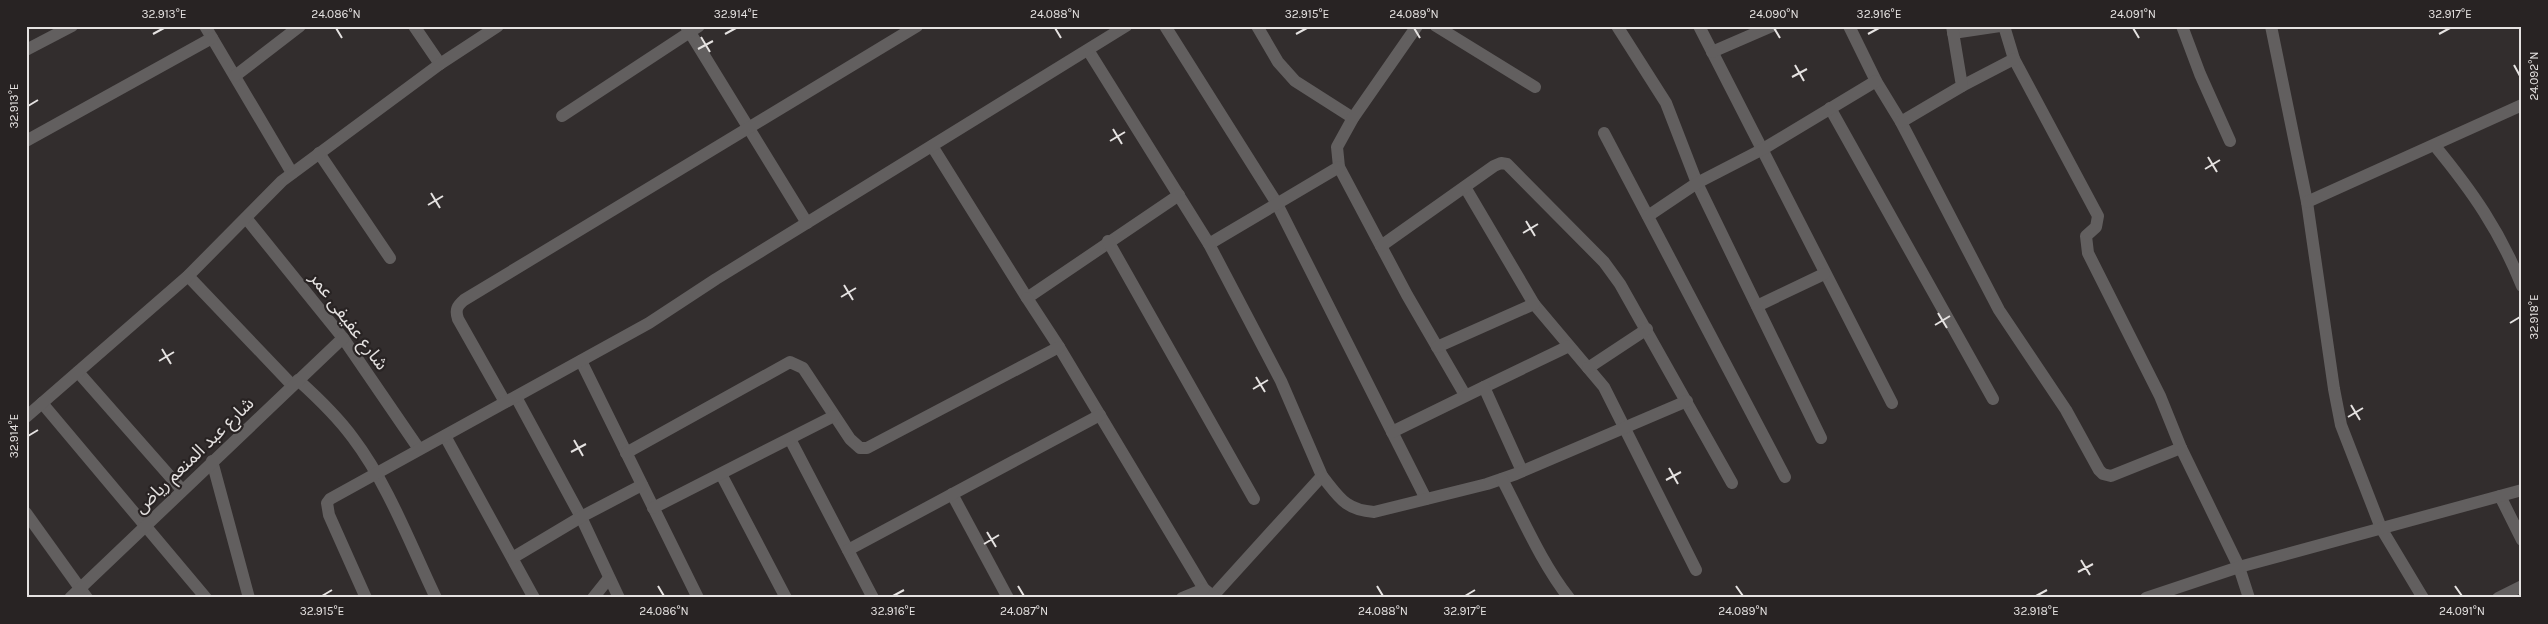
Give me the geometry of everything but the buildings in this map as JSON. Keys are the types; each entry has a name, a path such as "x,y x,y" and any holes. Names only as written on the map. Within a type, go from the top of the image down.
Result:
{"street":[{"path":"26,50 72,26"},
{"path":"205,26 292,173"},
{"path":"235,76 300,26"},
{"path":"414,26 440,64"},
{"path":"26,417 188,276 292,173 440,64 498,26"},
{"path":"619,598 581,517 458,319 456,312 458,306 464,300 917,26"},
{"path":"366,598 329,515 327,503 376,472 649,323 1126,26"},
{"path":"1165,26 1276,202 1426,499"},
{"path":"1257,26 1278,62 1295,81 1352,118"},
{"path":"1417,26 1352,118 1337,147 1339,167 1465,395"},
{"path":"1436,26 1535,87"},
{"path":"1617,26 1666,103 1697,183 1821,438"},
{"path":"1699,26 1763,149 1824,274 1892,403"},
{"path":"1849,26 1876,81 1901,122 1995,303 2066,410 2103,474 2111,476 2181,448"},
{"path":"1962,86 1953,30 2000,26"},
{"path":"2004,26 2014,59 2098,216 2096,226 2086,236 2088,253 2160,396 2181,448 2239,567 2249,598"},
{"path":"2182,26 2200,74 2230,141"},
{"path":"2271,26 2307,202 2341,425 2381,528 2423,598"},
{"path":"1712,52 1770,27"},
{"path":"562,116 692,28 807,223"},
{"path":"26,141 212,38"},
{"path":"1088,50 1209,244 1281,381 1322,476 1347,505 1359,511 1374,512 1502,479 1687,401"},
{"path":"1901,122 1962,86 2014,59"},
{"path":"1648,216 1697,183 1763,149 1876,81"},
{"path":"2307,202 2435,146 2522,105"},
{"path":"1830,108 1993,399"},
{"path":"1604,132 1785,477"},
{"path":"932,146 1059,347 1210,594"},
{"path":"2435,146 2483,208 2503,242 2522,286"},
{"path":"319,153 390,258"},
{"path":"1381,246 1501,163 1507,164 1604,262 1620,284 1732,483"},
{"path":"1209,244 1276,202 1339,167"},
{"path":"1465,187 1534,304 1604,387 1696,570"},
{"path":"1027,298 1180,195"},
{"name":"شارع عفيفى عمر","path":"246,218 343,338 419,449"},
{"path":"1108,242 1254,499"},
{"path":"1757,306 1824,274"},
{"path":"188,276 295,382 328,407 354,438 376,472 436,598"},
{"path":"1437,347 1534,304"},
{"path":"1588,368 1647,329"},
{"name":"شارع عبد المنعم رياض","path":"70,598 84,593 145,526 343,338"},
{"path":"1392,432 1569,346"},
{"path":"626,453 790,362 795,362 803,368 834,416 855,444 860,448 868,448 1059,347"},
{"path":"580,361 698,598"},
{"path":"78,372 182,490"},
{"path":"1484,387 1522,472"},
{"path":"42,403 206,598"},
{"path":"848,550 1100,415"},
{"path":"653,508 834,416"},
{"path":"445,436 514,557 534,598"},
{"path":"790,439 874,598"},
{"path":"212,461 249,598"},
{"path":"721,474 786,598"},
{"path":"1182,598 1210,594 1322,476"},
{"path":"1502,479 1534,542 1569,598"},
{"path":"514,557 581,517 642,485"},
{"path":"2146,598 2239,567 2522,490"},
{"path":"952,494 1008,598"},
{"path":"2500,496 2522,540"},
{"path":"26,513 84,593"},
{"path":"593,598 609,578"},
{"path":"2498,598 2522,586"}]}
